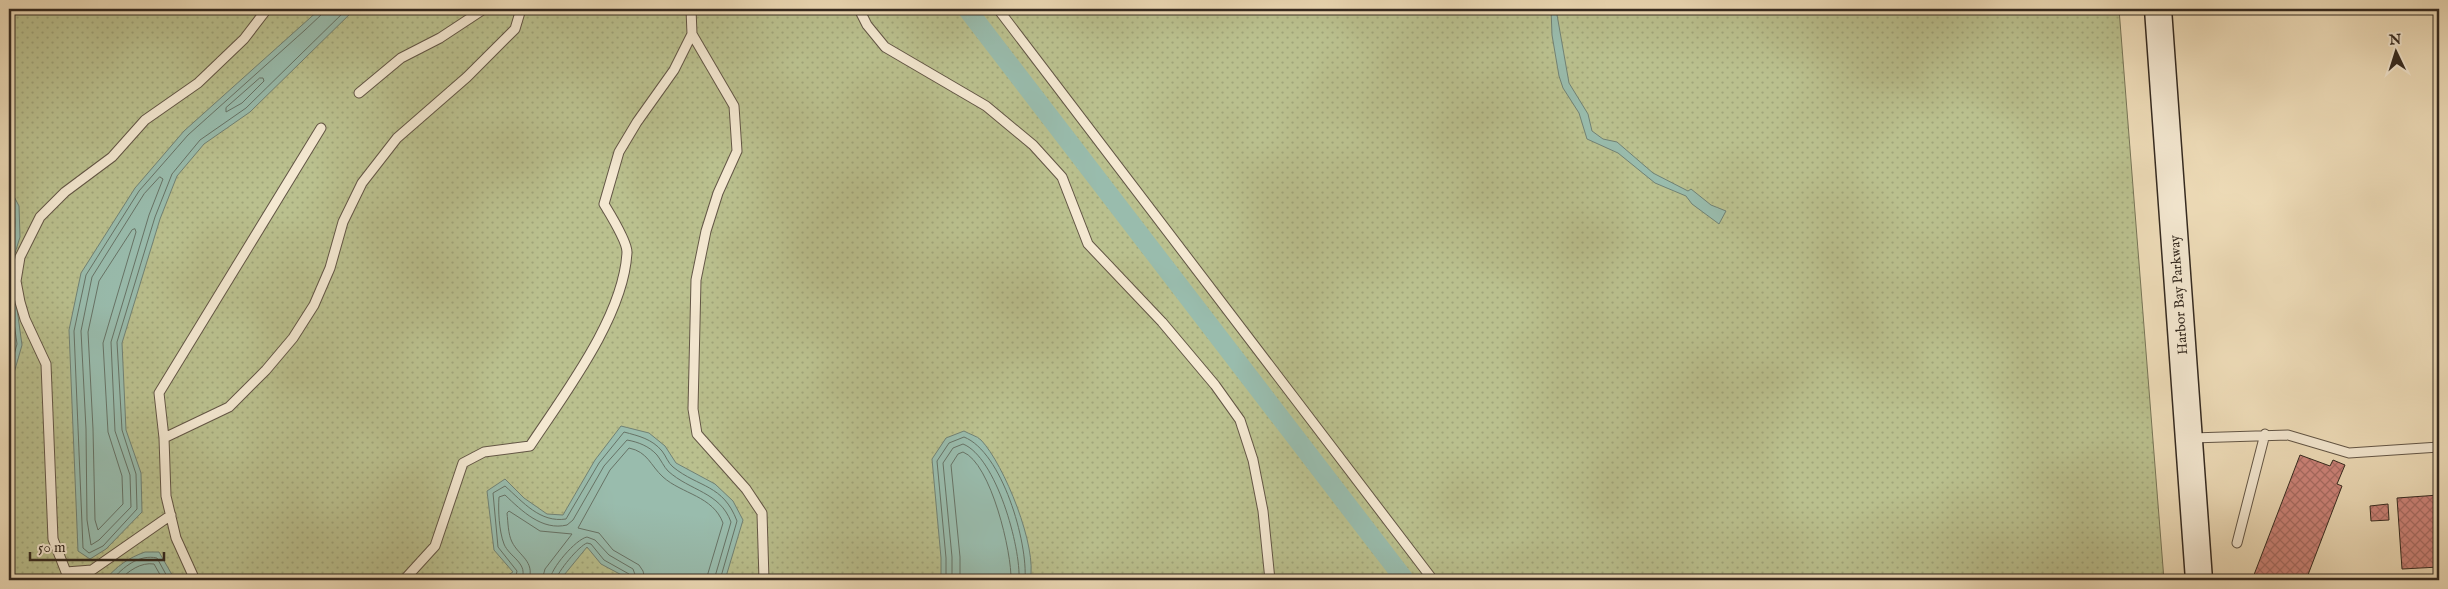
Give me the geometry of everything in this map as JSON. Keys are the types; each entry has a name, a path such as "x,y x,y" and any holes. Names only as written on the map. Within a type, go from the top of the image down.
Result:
{"main road":[{"name":"Harbor Bay Parkway","path":"2158,9 2199,580"}],"lane":[{"path":"171,515 92,570 66,572 53,540 46,364 24,319 16,280 20,258 40,217 65,192 112,157 145,120 198,83 244,39 267,9"},
{"path":"359,93 401,58 448,33 484,9"},
{"path":"164,438 228,407 266,370 288,345 314,305 330,268 343,222 362,182 397,138 468,77 515,29 520,9"},
{"path":"691,9 692,34 734,106 737,151 718,194 706,231 696,280 694,409 697,434 746,489 762,513 764,580"},
{"path":"859,9 867,25 885,47 986,106 1033,145 1062,178 1088,244 1162,322 1215,385 1240,420 1253,460 1263,511 1270,580"},
{"path":"998,9 1433,580"},
{"path":"404,580 435,546 463,463 484,452 530,446 587,357 617,300 627,250 604,204 619,152 637,122 674,70 692,34"},
{"path":"195,580 176,538 166,496 164,438 159,393 321,128"},
{"path":"2189,438 2241,438 2265,434 2288,435 2349,453 2439,447"},
{"path":"2237,543 2265,434"}],"green space":[{"path":"9,9 2119,9 2164,580 9,580"}],"water":[{"path":"320,9 355,9 250,112 204,144 177,176 160,219 122,343 126,430 141,473 142,512 106,549 90,559 78,551 69,330 81,273 135,188 184,131"},
{"path":"1551,9 1556,9 1569,83 1588,114 1592,131 1603,139 1617,142 1653,173 1688,191 1691,189 1711,205 1726,211 1719,224 1692,204 1686,196 1655,183 1618,153 1587,139 1579,113 1563,88 1559,76 1552,35"},
{"path":"9,187 19,206 20,237 11,266 22,345 12,380 10,404 14,451 9,462"},
{"path":"621,426 649,433 665,446 676,463 715,484 733,501 743,520 725,580 631,580 601,564 587,547 560,580 500,580 513,572 494,550 487,491 505,479 524,498 547,514 563,515 595,460"},
{"path":"964,431 981,440 1009,486 1029,548 1030,580 941,580 941,558 932,459 946,438"},
{"path":"145,552 159,552 175,580 105,580 123,563"}],"building":[{"path":"2300,455 2330,466 2333,460 2345,465 2337,484 2342,486 2306,580 2252,580"},
{"path":"2439,495 2439,567 2402,569 2397,498"},
{"path":"2388,504 2389,520 2371,521 2370,506"}],"waterway":[{"path":"967,9 1405,580"}]}
